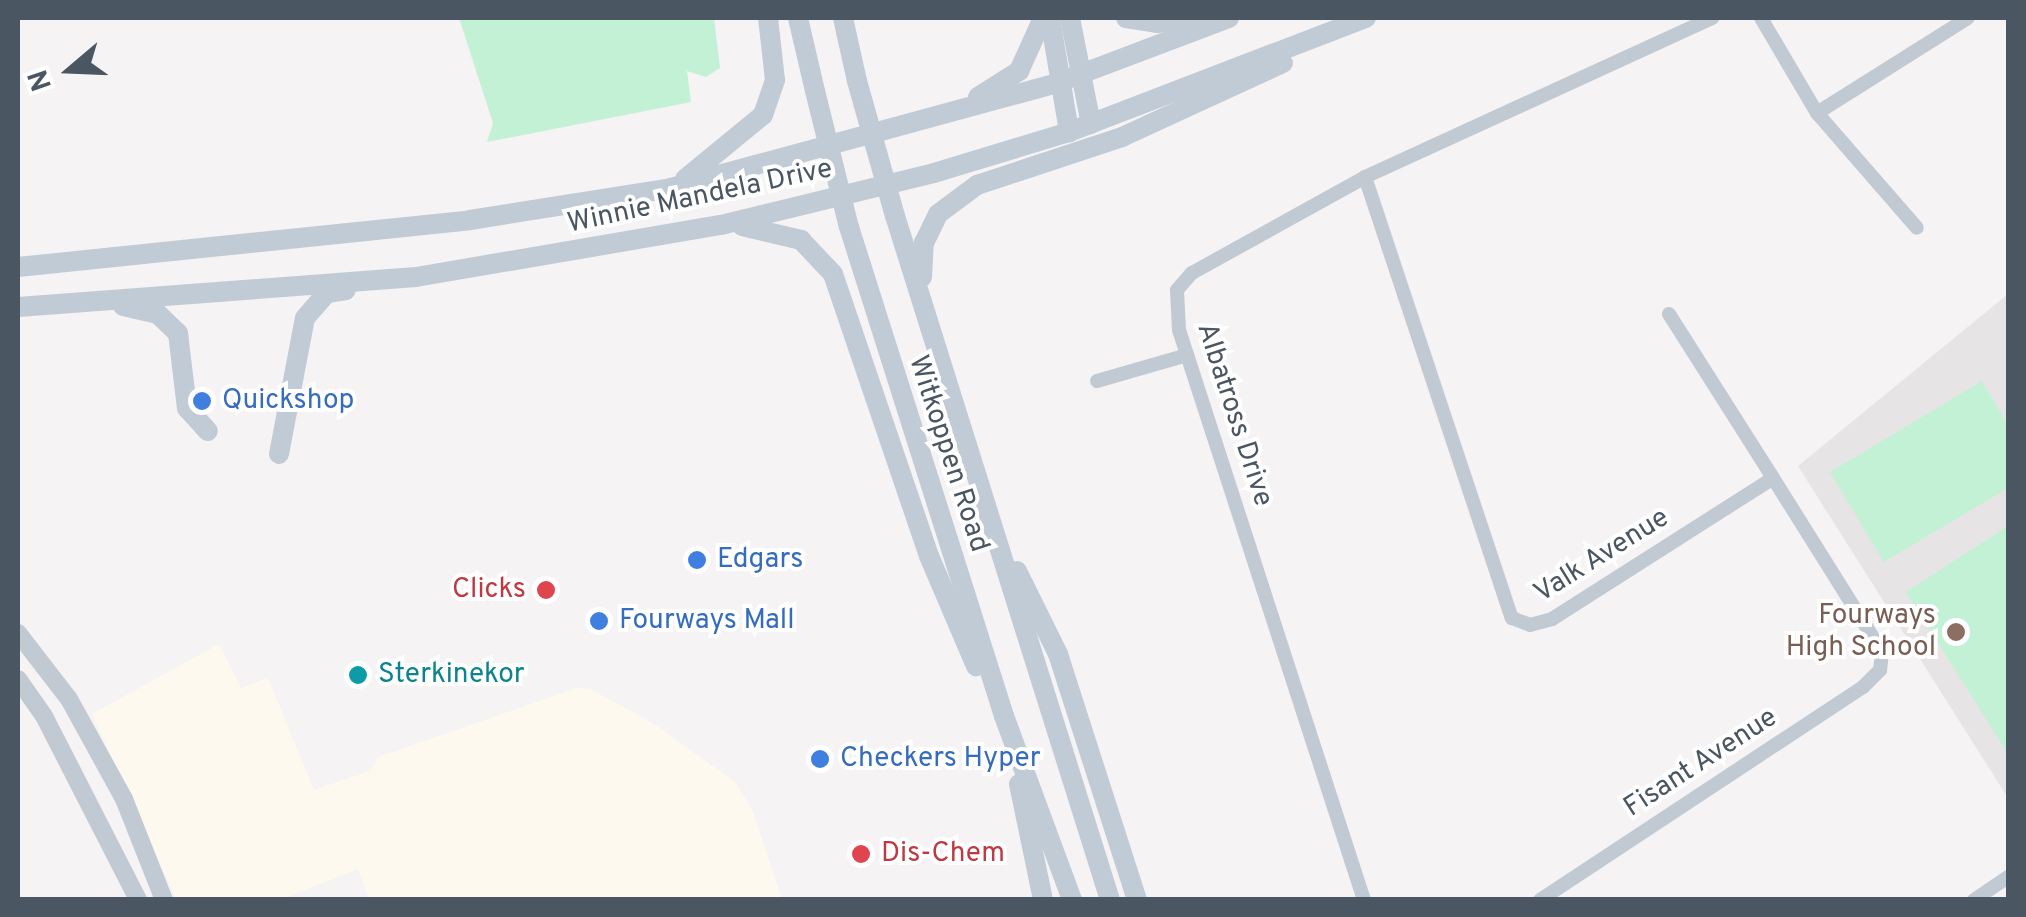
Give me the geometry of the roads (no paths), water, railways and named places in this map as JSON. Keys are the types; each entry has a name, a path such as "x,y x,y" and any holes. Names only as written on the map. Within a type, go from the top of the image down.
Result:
{"main road":[{"path":"671,188 734,145 763,115 776,80 768,18"},
{"name":"Witkoppen Road","path":"798,18 849,227 1004,716 1072,900"},
{"name":"Witkoppen Road","path":"843,18 856,81 895,216 1110,900"},
{"path":"1046,18 1069,132"},
{"path":"946,115 1019,70 1046,18"},
{"path":"1070,18 1078,76 1091,124"},
{"path":"1126,18 1157,23 1194,18"},
{"name":"Winnie Mandela Drive","path":"18,267 433,224 671,188 1058,84 1229,18"},
{"path":"937,348 922,256 929,230 954,200 977,185 1199,105 1357,22"},
{"name":"Winnie Mandela Drive","path":"18,307 416,276 721,225 934,174 1069,132 1357,22"},
{"path":"721,225 788,234 833,274 929,556 1004,716"},
{"path":"279,454 310,308 327,293 416,276"},
{"path":"92,301 150,311 173,327 183,351 187,408 208,431"},
{"path":"1004,554 1051,637 1117,828 1136,900"},
{"path":"1017,754 1043,900"}],"street":[{"name":"Albatross Drive","path":"1364,900 1187,355 1174,307 1177,290 1192,273 1365,177 1712,18"},
{"path":"1761,18 1817,112 1917,228"},
{"path":"1817,112 1968,18"},
{"name":"Valk Avenue","path":"1365,177 1512,618 1530,625 1552,620 1774,478"},
{"path":"1669,314 1774,478"},
{"path":"1097,382 1187,355"},
{"name":"Fisant Avenue","path":"1540,900 1863,687 1882,662 1872,632 1774,478"},
{"path":"22,638 69,699 124,799 167,900"},
{"path":"18,679 44,716 138,900"},
{"path":"1974,900 2008,877"}],"place":[{"name":"Quickshop","path":"202,401"},
{"name":"Edgars","path":"697,560"},
{"name":"Clicks","path":"546,590"},
{"name":"Fourways Mall","path":"599,621"},
{"name":"Fourways High School","path":"1956,632"},
{"name":"Sterkinekor","path":"358,675"},
{"name":"Checkers Hyper","path":"820,759"},
{"name":"Dis-Chem","path":"861,854"}]}
